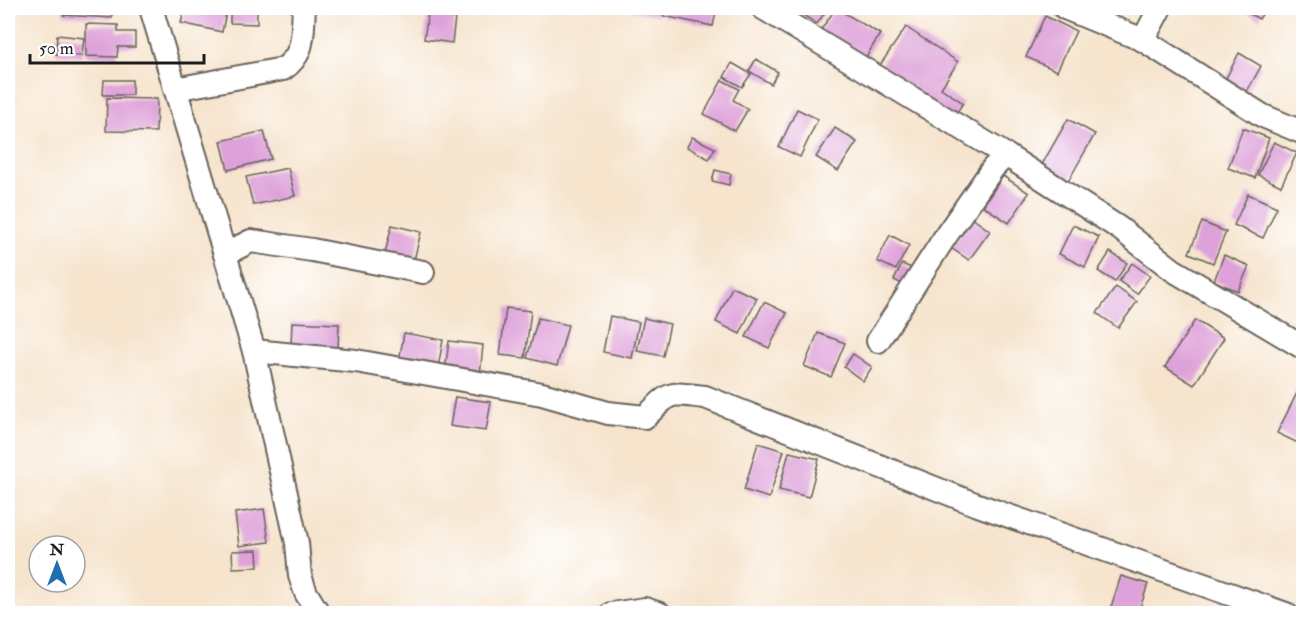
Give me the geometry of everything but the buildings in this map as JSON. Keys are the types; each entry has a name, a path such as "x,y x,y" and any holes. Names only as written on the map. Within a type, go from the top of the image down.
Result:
{"street":[{"path":"150,8 254,351 297,543 300,576 306,593 319,614"},
{"path":"175,88 283,69 298,56 304,8"},
{"path":"763,8 1006,155 1119,228 1173,270 1304,348"},
{"path":"1065,8 1143,40 1263,116 1304,133"},
{"path":"1143,40 1160,8"},
{"path":"878,341 945,237 993,168 1006,155"},
{"path":"225,254 251,242 312,250 423,272"},
{"path":"254,351 356,361 531,392 627,416 645,417 666,396 678,393 705,397 975,504 1286,614"},
{"path":"611,614 645,609 660,614"}]}
